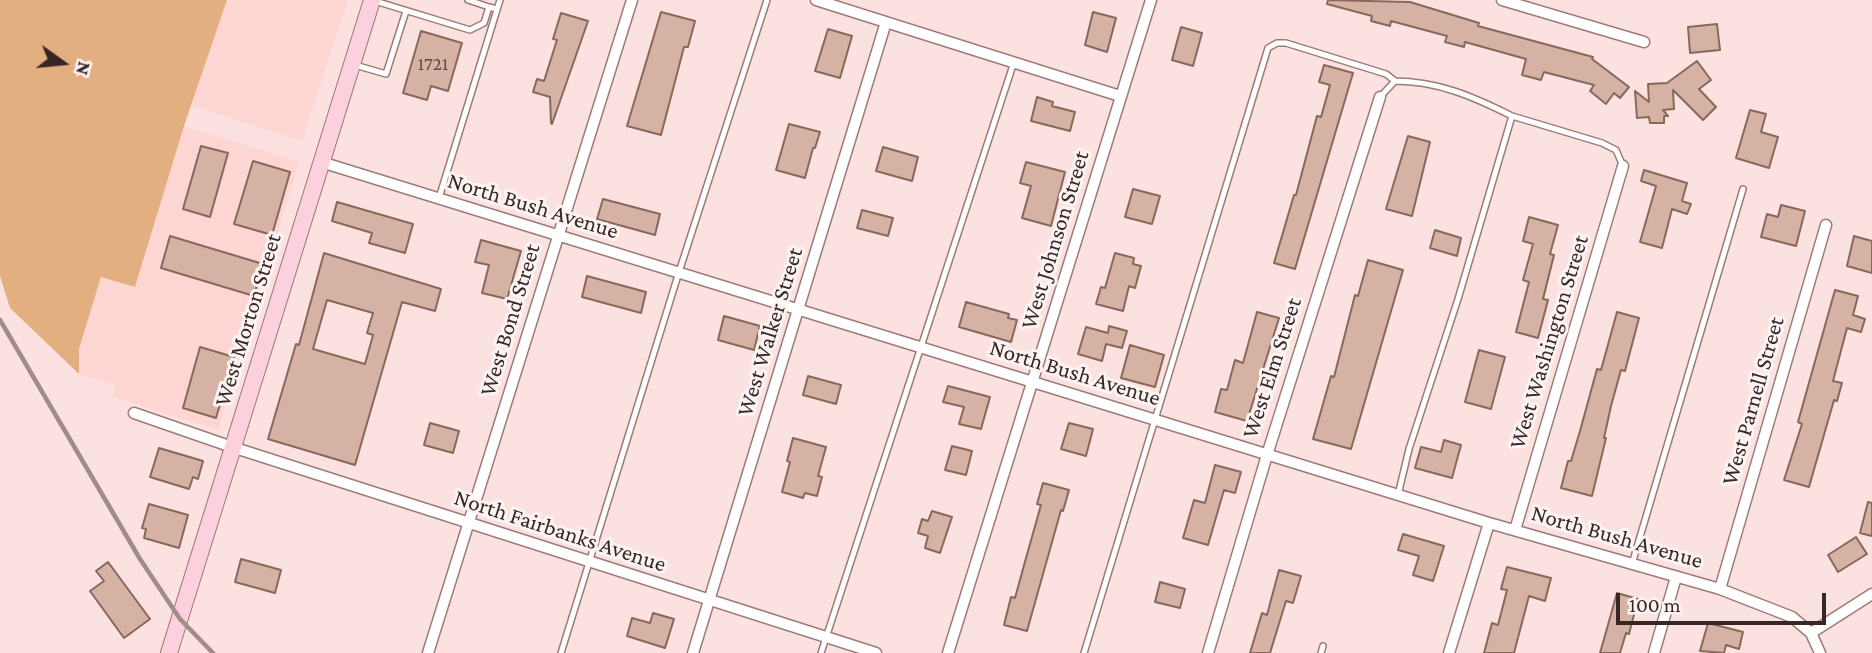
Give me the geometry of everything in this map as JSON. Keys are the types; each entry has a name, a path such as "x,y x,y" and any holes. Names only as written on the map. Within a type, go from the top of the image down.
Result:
{"main road":[{"name":"West Morton Street","path":"169,653 372,0"}],"street":[{"name":"West Bond Street","path":"428,653 632,0"},
{"path":"817,0 1120,96"},
{"name":"West Johnson Street","path":"948,653 1152,0"},
{"path":"1502,0 1644,42"},
{"name":"West Walker Street","path":"694,653 887,22"},
{"name":"West Elm Street","path":"1208,653 1267,455 1380,97"},
{"name":"North Bush Avenue","path":"321,162 1489,523 1720,589 1792,617 1811,633"},
{"name":"West Washington Street","path":"1515,530 1623,166"},
{"name":"West Parnell Street","path":"1720,589 1826,225"},
{"name":"North Fairbanks Avenue","path":"134,413 232,447 876,653"},
{"path":"1449,653 1489,523"},
{"path":"1654,653 1676,577"},
{"path":"1820,653 1811,633 1872,594"}],"lane":[{"path":"372,0 470,30 484,23 489,7"},
{"path":"468,0 497,9"},
{"path":"438,199 500,0"},
{"path":"561,653 767,0"},
{"path":"352,64 386,74 406,10"},
{"path":"1084,653 1268,48 1277,43 1286,43 1386,74 1395,81 1418,81 1455,90 1512,116 1616,149 1623,166"},
{"path":"821,653 1014,62"},
{"path":"1380,97 1395,81"},
{"path":"1398,495 1409,449 1458,299 1512,116"},
{"path":"1632,564 1743,189"}],"shaded area":[{"path":"0,0 227,0 184,126 135,287 101,277 79,349 79,374 10,308 0,276"},
{"path":"227,0 348,0 302,141 191,105"},
{"path":"184,126 299,162 218,430 112,397 115,385 79,374 79,349 101,277 135,287"}],"building":[{"path":"1328,0 1410,2 1479,23 1478,26 1593,57 1592,59 1629,87 1620,98 1614,93 1606,104 1590,91 1594,85 1544,72 1541,80 1522,75 1526,59 1465,42 1464,47 1445,42 1447,36 1391,21 1390,26 1371,21 1372,16 1327,4"},
{"path":"661,12 695,21 688,47 684,47 661,135 627,126"},
{"path":"1093,12 1116,18 1107,52 1085,45"},
{"path":"561,13 588,21 552,124 550,97 533,92 537,79 544,81 557,40 553,39"},
{"path":"1717,24 1720,50 1690,53 1688,27"},
{"path":"1181,27 1202,33 1193,66 1172,60"},
{"path":"828,29 852,36 840,78 815,71"},
{"path":"421,31 462,43 448,91 431,86 427,100 403,93"},
{"path":"1697,61 1711,80 1699,89 1716,107 1703,120 1673,90 1674,109 1663,110 1668,116 1664,116 1664,123 1650,123 1649,117 1637,118 1635,91 1649,102 1648,84 1667,83"},
{"path":"1324,65 1353,73 1295,269 1274,263 1317,116 1321,117 1330,85 1319,82"},
{"path":"1037,97 1053,102 1052,106 1075,112 1070,131 1031,121"},
{"path":"1750,110 1766,114 1761,132 1778,137 1769,168 1736,158"},
{"path":"789,124 820,132 805,178 776,170"},
{"path":"1408,136 1430,142 1412,216 1386,209"},
{"path":"201,146 228,153 210,217 183,209"},
{"path":"883,147 918,157 912,181 876,171"},
{"path":"253,161 290,172 272,235 234,224"},
{"path":"1026,162 1065,172 1051,226 1022,218 1031,186 1020,183"},
{"path":"1644,170 1687,183 1682,201 1691,204 1687,214 1672,209 1662,248 1640,242 1656,186 1641,181"},
{"path":"1133,189 1160,196 1152,224 1125,217"},
{"path":"603,199 660,214 655,235 597,219"},
{"path":"337,202 413,224 405,253 369,243 372,233 332,221"},
{"path":"1781,205 1805,211 1796,246 1761,237 1767,214 1778,217"},
{"path":"862,210 893,218 888,236 857,228"},
{"path":"1529,217 1558,225 1543,299 1548,300 1538,338 1516,332 1529,282 1523,280 1533,244 1523,241"},
{"path":"1435,230 1461,238 1457,256 1430,248"},
{"path":"170,236 263,264 254,296 161,268"},
{"path":"1854,236 1872,241 1872,273 1847,266"},
{"path":"481,240 521,251 507,299 482,293 489,265 475,262"},
{"path":"324,253 441,289 435,311 402,302 355,465 268,439 296,344 299,345","holes":["327,300 373,313 367,333 373,335 365,364 313,349"]},
{"path":"1115,253 1134,258 1133,264 1141,266 1135,288 1129,286 1123,311 1096,304 1101,287 1105,288"},
{"path":"1368,260 1403,270 1351,449 1313,439 1331,376 1334,377 1355,295 1358,296"},
{"path":"587,276 646,292 641,313 582,297"},
{"path":"1835,290 1858,296 1853,315 1865,319 1861,332 1847,328 1833,381 1842,383 1837,401 1834,400 1809,487 1784,480 1802,424 1798,422"},
{"path":"966,302 1009,314 1008,318 1017,320 1011,342 959,327"},
{"path":"1257,312 1279,318 1247,421 1215,412 1221,389 1227,390 1235,360 1243,363"},
{"path":"1617,312 1639,318 1625,371 1621,370 1611,406 1592,496 1561,488 1597,369 1601,370"},
{"path":"724,316 760,326 754,350 718,340"},
{"path":"1109,326 1127,331 1122,348 1106,344 1102,361 1078,354 1086,327 1108,333"},
{"path":"1130,345 1164,355 1155,387 1121,378"},
{"path":"200,347 234,357 216,418 183,408"},
{"path":"1479,350 1505,357 1491,409 1465,402"},
{"path":"808,376 841,385 836,404 803,395"},
{"path":"948,386 990,397 981,429 959,424 964,407 943,402"},
{"path":"430,423 459,431 453,453 424,445"},
{"path":"1069,423 1093,429 1086,456 1061,449"},
{"path":"793,438 826,447 818,476 822,477 817,496 805,493 803,498 782,492"},
{"path":"1444,440 1461,445 1452,478 1415,468 1421,447 1441,452"},
{"path":"952,446 972,451 966,475 945,470"},
{"path":"159,448 203,461 198,479 193,477 189,489 150,477"},
{"path":"1215,465 1241,472 1235,493 1224,490 1208,545 1183,538 1194,500 1205,503"},
{"path":"1043,483 1069,490 1027,631 1004,625 1011,597 1015,598 1041,505 1037,504"},
{"path":"1868,502 1872,503 1872,536 1860,533"},
{"path":"149,504 188,515 179,548 144,538 146,529 142,528"},
{"path":"932,511 952,517 940,553 925,548 928,536 918,533 922,519 928,521"},
{"path":"1403,534 1444,546 1433,581 1413,575 1419,556 1398,550"},
{"path":"1856,537 1867,554 1838,572 1828,555"},
{"path":"241,559 281,570 275,593 235,582"},
{"path":"108,562 150,619 124,638 90,591 104,581 96,571"},
{"path":"1507,567 1551,578 1545,601 1529,596 1514,653 1484,653 1492,623 1498,625 1507,590 1501,589"},
{"path":"1279,570 1301,576 1293,603 1286,601 1270,653 1250,653 1262,613 1267,615"},
{"path":"1160,582 1185,589 1180,608 1155,602"},
{"path":"1617,593 1638,599 1629,634 1626,633 1620,653 1600,653"},
{"path":"653,613 674,619 665,648 627,636 632,618 650,623"},
{"path":"1708,623 1743,632 1739,649 1726,645 1724,653 1700,651"}],"railway":[{"path":"0,320 140,559 180,619 213,653"}]}
